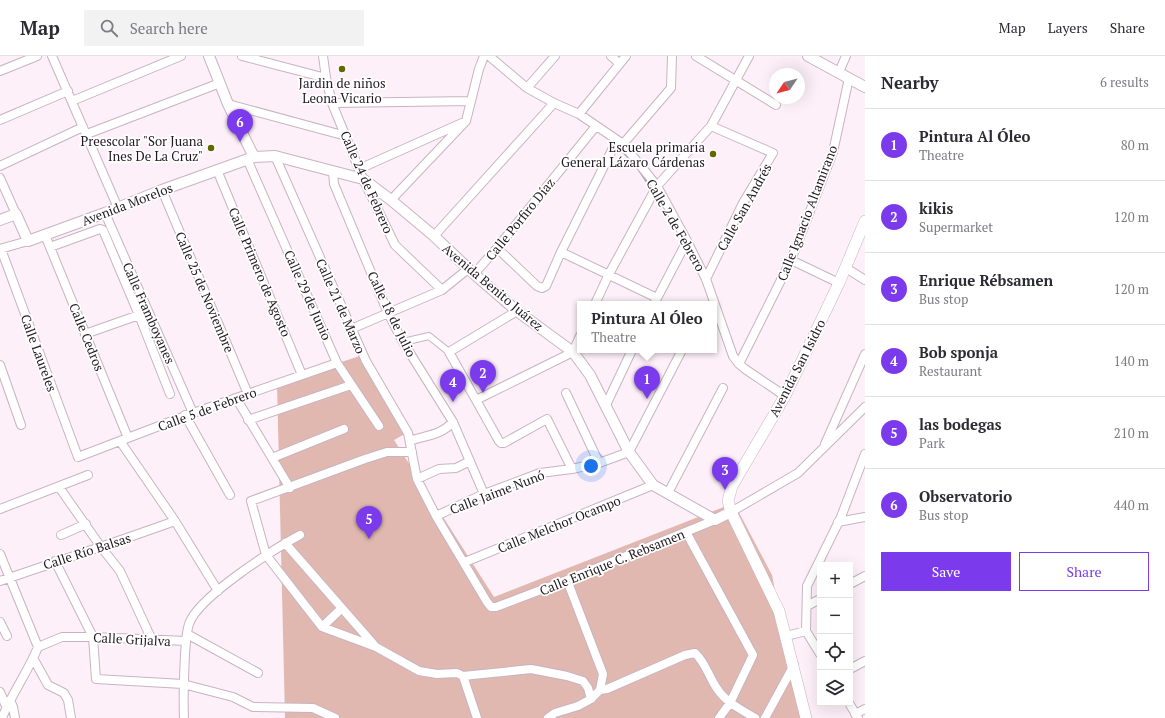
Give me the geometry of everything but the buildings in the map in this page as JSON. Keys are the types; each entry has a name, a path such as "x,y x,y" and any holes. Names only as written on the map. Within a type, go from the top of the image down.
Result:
{"main road":[{"name":"Avenida San Isidro","path":"731,512 728,501 732,486 785,396 846,268 865,221"},
{"path":"731,512 779,611 794,665 806,718"}],"street":[{"path":"0,71 37,56"},
{"path":"52,56 118,208"},
{"path":"72,101 180,56"},
{"path":"209,56 251,158"},
{"path":"242,56 326,78"},
{"name":"Calle 24 de Febrero","path":"323,56 332,103 361,174 395,246 442,290"},
{"path":"391,200 466,121 484,56"},
{"name":"Calle 2 de Febrero","path":"489,56 527,88 554,103 579,114 620,142 657,186 706,278 714,301"},
{"path":"527,88 554,56"},
{"path":"611,56 619,63"},
{"path":"579,114 626,56"},
{"path":"497,248 537,286 542,288 546,286 561,252 620,142 672,88 672,56"},
{"path":"696,56 776,105"},
{"path":"596,301 609,274 657,186 711,126 750,56"},
{"path":"839,72 846,56"},
{"path":"810,57 865,87"},
{"name":"Calle Ignacio Altamirano","path":"739,364 791,260 833,152 849,78"},
{"path":"0,166 85,131 220,83"},
{"path":"0,120 68,91"},
{"path":"332,103 471,101"},
{"path":"434,236 554,103"},
{"path":"228,104 346,136"},
{"path":"361,174 466,121"},
{"name":"Calle Porfiro Díaz","path":"351,329 442,290 471,272 497,248 596,126"},
{"name":"Calle San Andrés","path":"706,278 743,203 774,153 711,126"},
{"name":"Avenida Benito Juárez","path":"251,158 275,156 333,172 361,174 434,236 471,272 517,311 573,352 590,375 629,452 653,485 714,520"},
{"name":"Calle 21 de Marzo","path":"275,156 366,362 408,433 418,479 436,516 487,602 491,606"},
{"name":"Avenida Morelos","path":"0,249 45,235 251,158"},
{"name":"Calle 29 de Junio","path":"251,158 337,363 379,426"},
{"name":"Calle Primero de Agosto","path":"217,170 302,375"},
{"name":"Calle 18 de Julio","path":"333,172 334,184 388,313 403,342 453,422 484,494"},
{"path":"0,178 28,241"},
{"name":"Calle 25 de Noviembre","path":"162,190 248,394"},
{"name":"Calle Framboyanes","path":"105,213 189,414 230,495"},
{"path":"0,220 16,214"},
{"path":"50,247 100,229 103,230 170,394"},
{"name":"Calle Cedros","path":"45,235 86,334 124,440 218,591"},
{"path":"561,252 609,274 655,301 687,241"},
{"name":"Calle Laureles","path":"0,249 78,457"},
{"path":"791,260 839,283"},
{"path":"846,268 865,280"},
{"name":"Calle 2 de Febrero","path":"717,310 733,356 739,364 785,396"},
{"path":"449,352 517,311"},
{"path":"86,334 139,315"},
{"path":"403,342 428,336 449,352 501,443 504,443 547,419 572,469"},
{"path":"476,400 573,352 577,343"},
{"path":"606,405 631,353"},
{"path":"629,452 680,353"},
{"path":"823,448 865,354"},
{"name":"Calle 5 de Febrero","path":"78,457 189,414 337,363"},
{"path":"0,365 21,425"},
{"path":"248,420 351,385"},
{"path":"668,493 723,388"},
{"path":"566,393 599,463"},
{"path":"236,398 290,488"},
{"path":"731,512 798,473 865,408"},
{"path":"410,441 440,433 453,422"},
{"path":"272,458 344,428"},
{"path":"412,452 387,452 252,501 266,555 322,627 376,647 419,671 438,674 457,673 463,676 531,669 567,676 583,682 588,688 590,699"},
{"name":"Calle Jaime Nunó","path":"436,516 484,494 540,473 572,469 599,463 629,452"},
{"path":"817,649 806,631 807,586 838,522 865,454"},
{"path":"418,479 439,469 456,468 470,461"},
{"path":"0,510 88,475"},
{"name":"Calle Melchor Ocampo","path":"464,562 653,485"},
{"path":"60,487 120,572 152,640"},
{"name":"Calle Enrique C. Rebsamen","path":"491,606 496,607 567,580 686,532 731,512"},
{"path":"838,522 865,517"},
{"name":"Calle Río Balsas","path":"0,581 175,521"},
{"path":"61,535 86,524"},
{"path":"686,532 753,655 730,702 720,718"},
{"name":"Calle Grijalva","path":"38,647 62,637 152,640 187,638 189,623 197,611 218,591 266,555 300,535"},
{"path":"285,543 376,647"},
{"path":"0,554 38,647 8,703 2,718"},
{"path":"55,561 93,637 96,679 183,684 233,697 253,707 313,708 335,718"},
{"path":"853,582 865,576"},
{"path":"548,718 555,712 578,706 590,699 600,690 603,674 567,580"},
{"path":"807,606 817,601"},
{"path":"322,627 342,608"},
{"path":"0,622 6,636"},
{"path":"786,636 806,631"},
{"path":"184,718 183,684 187,638 258,673"},
{"path":"600,690 607,690 685,655 695,653 702,659 718,691 730,702 755,718"},
{"path":"33,658 48,685 64,693 68,700 71,718"},
{"path":"853,667 865,661"},
{"path":"765,718 794,665"},
{"path":"463,676 477,718"},
{"path":"0,692 13,707 15,718"},
{"path":"851,706 856,716 865,709"}],"shaded area":[{"path":"366,354 410,431 394,440 494,597 734,503 772,575 779,611 806,718 285,718 277,383"}],"waterway":[{"path":"617,145 634,164"},
{"path":"637,167 652,190"},
{"path":"655,194 666,210"}],"place":[{"name":"Jardin de niños Leona Vicario","path":"342,69"},
{"name":"Observatorio","path":"240,142"},
{"name":"Preescolar \"Sor Juana Ines De La Cruz\"","path":"211,148"},
{"name":"Escuela primaria General Lázaro Cárdenas","path":"713,154"},
{"name":"kikis","path":"483,393"},
{"name":"Pintura Al Óleo","path":"647,399"},
{"name":"Bob sponja","path":"453,402"},
{"name":"Enrique Rébsamen","path":"725,490"},
{"name":"las bodegas","path":"369,539"}]}
